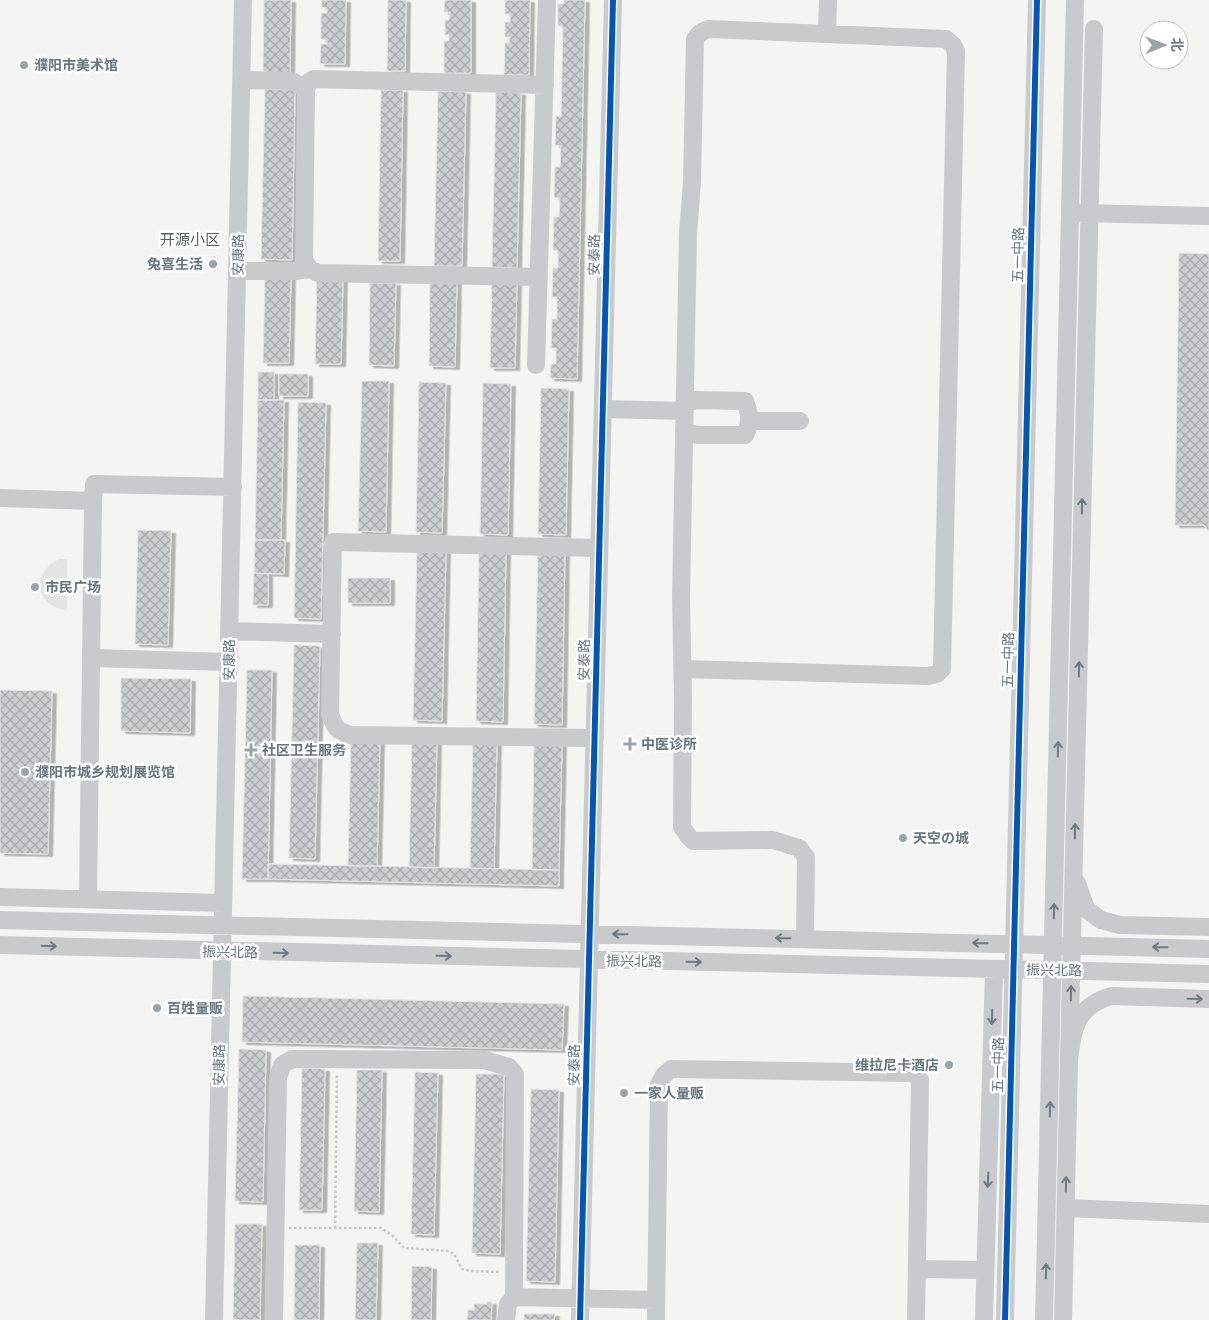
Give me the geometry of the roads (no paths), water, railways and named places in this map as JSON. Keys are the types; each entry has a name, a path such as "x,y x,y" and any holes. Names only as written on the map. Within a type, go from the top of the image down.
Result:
{"street":[{"name":"安康路","path":"214,1320 243,0"},
{"path":"536,364 547,0"},
{"name":"安泰路","path":"580,1320 613,0"},
{"path":"827,34 828,0"},
{"name":"五一中路","path":"1005,1320 1037,0"},
{"path":"1044,1320 1075,0"},
{"path":"683,669 928,676 937,674 942,669 956,51 953,45 946,39 708,29 700,33 696,39 692,182 688,234 681,598 683,669 682,827 693,841 773,840 799,848 806,857 805,939"},
{"path":"1063,1320 1094,29"},
{"path":"539,277 318,273 310,269 304,262 306,89 309,82 314,79 545,85"},
{"path":"242,80 292,81 306,89"},
{"path":"1071,213 1209,216"},
{"path":"237,271 296,271 310,269"},
{"path":"603,410 685,408 696,400 745,401 749,410 750,421 745,435 698,435 684,432"},
{"path":"750,421 800,421"},
{"path":"88,899 94,484 232,487"},
{"path":"0,498 93,501"},
{"path":"594,738 350,735 339,731 334,726 330,714 334,542 599,548"},
{"path":"229,631 332,634"},
{"path":"92,658 228,662"},
{"path":"1074,870 1086,908 1101,920 1120,925 1209,927"},
{"path":"0,897 223,903"},
{"name":"振兴北路","path":"0,920 1209,949"},
{"name":"振兴北路","path":"0,945 222,952 1209,974"},
{"path":"984,1320 994,968"},
{"path":"1069,1060 1072,1033 1082,1012 1099,1000 1111,996 1209,999"},
{"path":"274,1320 278,1078 282,1065 292,1059 484,1060 509,1067 515,1074 514,1297 508,1304 506,1320"},
{"path":"656,1320 659,1084 671,1069 913,1074 920,1080 916,1320"},
{"path":"1066,1208 1209,1214"},
{"path":"917,1269 986,1270"},
{"path":"514,1297 656,1300"}],"place":[{"name":"濮阳市美术馆","path":"24,65"},
{"name":"兔喜生活","path":"213,264"},
{"name":"市民广场","path":"35,587"},
{"name":"中医诊所","path":"630,744"},
{"name":"社区卫生服务","path":"251,750"},
{"name":"濮阳市城乡规划展览馆","path":"25,772"},
{"name":"天空の城","path":"903,838"},
{"name":"百姓量贩","path":"157,1008"},
{"name":"维拉尼卡酒店","path":"949,1065"},
{"name":"一家人量贩","path":"624,1093"}],"district":[{"name":"开源小区","path":"190,240"}]}
